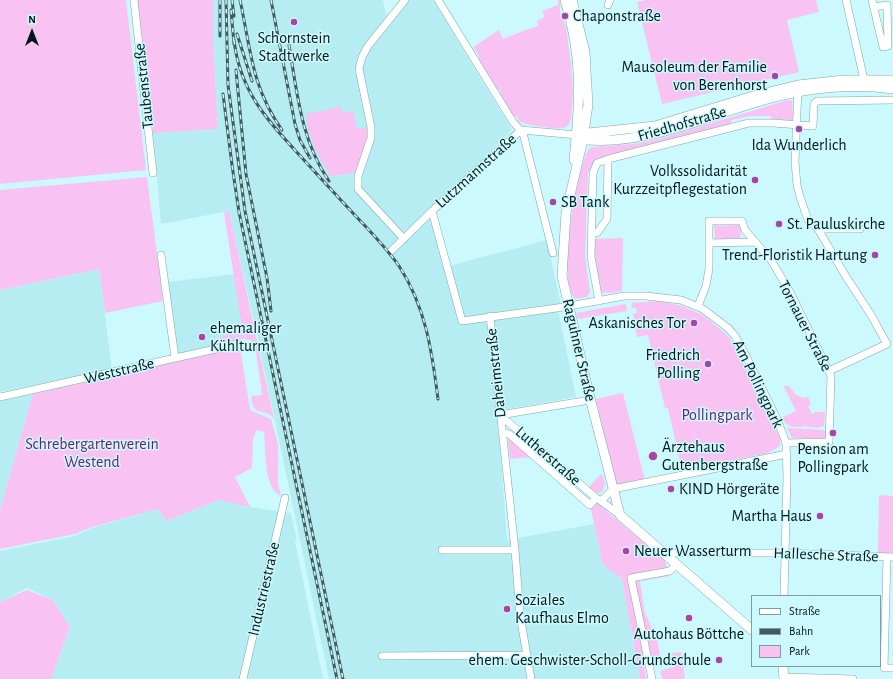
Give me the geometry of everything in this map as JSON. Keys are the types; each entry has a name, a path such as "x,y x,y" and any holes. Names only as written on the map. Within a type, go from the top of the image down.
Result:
{"main road":[{"path":"566,0 573,28 579,70 582,135"},
{"path":"572,0 580,29 587,68 588,100 582,135"},
{"name":"Friedhofstraße","path":"582,135 613,140 656,133 798,89 893,80"},
{"name":"Friedhofstraße","path":"865,83 893,88"},
{"name":"Raguhner Straße","path":"582,135 565,224 562,269 568,306 590,400 620,515"},
{"name":"Lutherstraße","path":"620,515 751,629"},
{"path":"783,667 784,678"}],"street":[{"name":"Taubenstraße","path":"134,0 153,173"},
{"path":"404,238 358,188 358,176 371,138 371,127 360,69 362,57 368,46 406,0"},
{"path":"438,0 513,122 525,137 553,252"},
{"path":"846,0 865,83"},
{"path":"873,4 887,5 888,46 883,47 873,4"},
{"path":"798,89 795,162 797,185 808,220 818,229 871,315 887,344 829,371"},
{"path":"797,125 813,126 814,104 817,101 893,100"},
{"name":"Raguhner Straße","path":"599,301 591,257 594,169 597,163 749,123 797,125"},
{"name":"Lutzmannstraße","path":"391,251 520,130 582,135"},
{"path":"592,233 598,233 607,219 608,159"},
{"name":"Am Pollingpark","path":"432,211 462,320 568,306 628,296 660,296 681,300 698,306 716,318 735,336 777,419 786,443 784,595"},
{"name":"Tornauer Straße","path":"698,306 706,286 710,243 709,221 742,221 745,230 771,260 791,294 829,371 831,382 828,442 786,443"},
{"path":"818,229 860,229"},
{"path":"710,243 754,242"},
{"path":"161,255 175,358"},
{"name":"Daheimstraße","path":"490,316 515,550 519,608 531,679"},
{"name":"Weststraße","path":"0,397 238,344"},
{"path":"500,415 590,400"},
{"name":"Lutherstraße","path":"500,415 620,515"},
{"name":"Lutherstraße","path":"502,432 509,434 590,505 599,499"},
{"path":"599,499 613,489 787,454"},
{"name":"Industriestraße","path":"243,679 285,498"},
{"path":"442,550 515,550"},
{"name":"Hallesche Straße","path":"662,553 785,553 890,557"},
{"path":"890,557 884,668 893,668"},
{"path":"652,679 631,578 670,571 676,565"},
{"path":"382,656 526,655"},
{"path":"784,678 853,679"}],"shaded area":[{"path":"213,0 383,0 388,23 408,0 433,0 512,130 430,213 445,267 547,240 561,306 486,318 501,459 507,540 594,524 603,565 622,579 640,679 329,679 257,335 229,211 161,224 153,133 218,129 213,38"},
{"path":"99,269 112,370 0,392 0,290"},
{"path":"234,274 241,322 233,333 212,340 209,347 177,354 168,282"},
{"path":"558,310 576,397 502,410 492,319"},
{"path":"33,394 0,510 0,401"},
{"path":"219,500 250,507 291,513 297,541 295,541 323,679 51,679 70,627 53,600 27,588 0,602 0,551 75,536 92,528 158,509 166,521"}],"green space":[{"path":"0,0 126,0 146,170 0,184"},
{"path":"137,0 213,0 213,38 218,129 153,133"},
{"path":"558,0 560,0 560,12 566,27 571,65 573,91 571,119 568,125 563,128 542,127 522,123 516,116 513,117 499,94 501,92 499,89 497,91 478,61 479,56 473,47 499,30 503,39 538,26 537,21 545,17 542,11 558,5"},
{"path":"646,0 816,0 819,12 787,20 799,72 662,104 637,2"},
{"path":"788,100 792,101 793,117 791,120 771,119 771,116 751,116 731,120 732,124 603,158 591,171 588,172 585,257 590,292 587,297 575,299 570,288 568,271 570,226 578,181 588,150 592,147 633,144 659,139"},
{"path":"341,107 342,113 353,111 357,129 366,127 368,135 356,173 330,176 317,153 308,130 306,114"},
{"path":"147,177 163,301 105,313 99,269 0,290 0,190"},
{"path":"229,211 274,419 270,415 257,410 252,403 251,396 262,395 256,352 251,340 243,339 209,347 212,340 233,333 241,322 224,212"},
{"path":"718,223 718,226 736,225 737,223 740,223 741,235 739,239 715,239 714,224"},
{"path":"623,238 622,291 610,293 599,292 593,239"},
{"name":"Pollingpark","path":"660,301 682,306 703,315 728,336 733,343 780,438 780,446 768,453 682,471 668,408 665,408 648,335 637,337 633,314 637,313 636,308 632,308 631,303"},
{"path":"626,304 627,311 578,319 576,313"},
{"name":"Schrebergartenverein Westend","path":"240,347 250,410 271,419 278,444 278,483 281,496 275,492 268,477 264,432 256,430 253,440 252,468 235,477 250,507 219,500 166,521 158,509 92,527 75,534 0,549 0,510 33,394"},
{"path":"789,386 795,394 803,398 808,397 811,404 808,406 812,414 816,412 825,412 824,426 819,428 803,426 792,427 785,423 783,417 796,411 784,387"},
{"path":"623,393 645,481 615,487 596,399"},
{"path":"787,428 827,431 826,437 819,439 792,438"},
{"path":"510,437 533,457 510,459 508,438"},
{"path":"601,474 605,484 602,492 596,493 589,487"},
{"path":"879,495 893,496 893,554 878,553"},
{"path":"598,504 665,560 669,576 640,581 645,613 657,639 660,656 643,659 646,679 640,679 622,579 603,565 590,505"},
{"path":"27,590 53,600 70,627 51,679 0,679 0,602"},
{"path":"681,652 685,679 662,679 660,671 674,667 672,653"}],"railway":[{"path":"220,0 220,36"},
{"path":"226,0 228,85 245,211 343,679"},
{"path":"232,0 234,16"},
{"path":"240,0 250,52 258,83 272,114 282,130"},
{"path":"271,0 295,124 300,140 310,158"},
{"path":"231,10 234,44"},
{"path":"237,34 252,81"},
{"path":"234,40 237,59 243,76 258,106 279,133 384,247 399,266 416,297 422,314 430,347 438,399"},
{"path":"289,45 298,98 306,133 320,166 329,181"},
{"path":"236,70 246,174 267,278 271,311"},
{"path":"223,94 239,212 337,679"}],"place":[{"name":"Chaponstraße","path":"565,16"},
{"name":"Schornstein Stadtwerke","path":"294,22"},
{"name":"Mausoleum der Familie von Berenhorst","path":"775,76"},
{"name":"Ida Wunderlich","path":"799,129"},
{"name":"Volkssolidarität Kurzzeitpflegestation","path":"755,180"},
{"name":"SB Tank","path":"553,202"},
{"name":"St. Pauluskirche","path":"779,224"},
{"name":"Trend-Floristik Hartung","path":"875,255"},
{"name":"Askanisches Tor","path":"694,323"},
{"name":"ehemaliger Kühlturm","path":"202,337"},
{"name":"Friedrich Polling","path":"708,364"},
{"name":"Pension am Pollingpark","path":"833,433"},
{"name":"Ärztehaus Gutenbergstraße","path":"653,456"},
{"name":"KIND Hörgeräte","path":"671,489"},
{"name":"Martha Haus","path":"820,516"},
{"name":"Neuer Wasserturm","path":"626,551"},
{"name":"Soziales Kaufhaus Elmo","path":"507,609"},
{"name":"Autohaus Böttche","path":"689,618"},
{"name":"ehem. Geschwister-Scholl-Grundschule","path":"719,660"}]}
